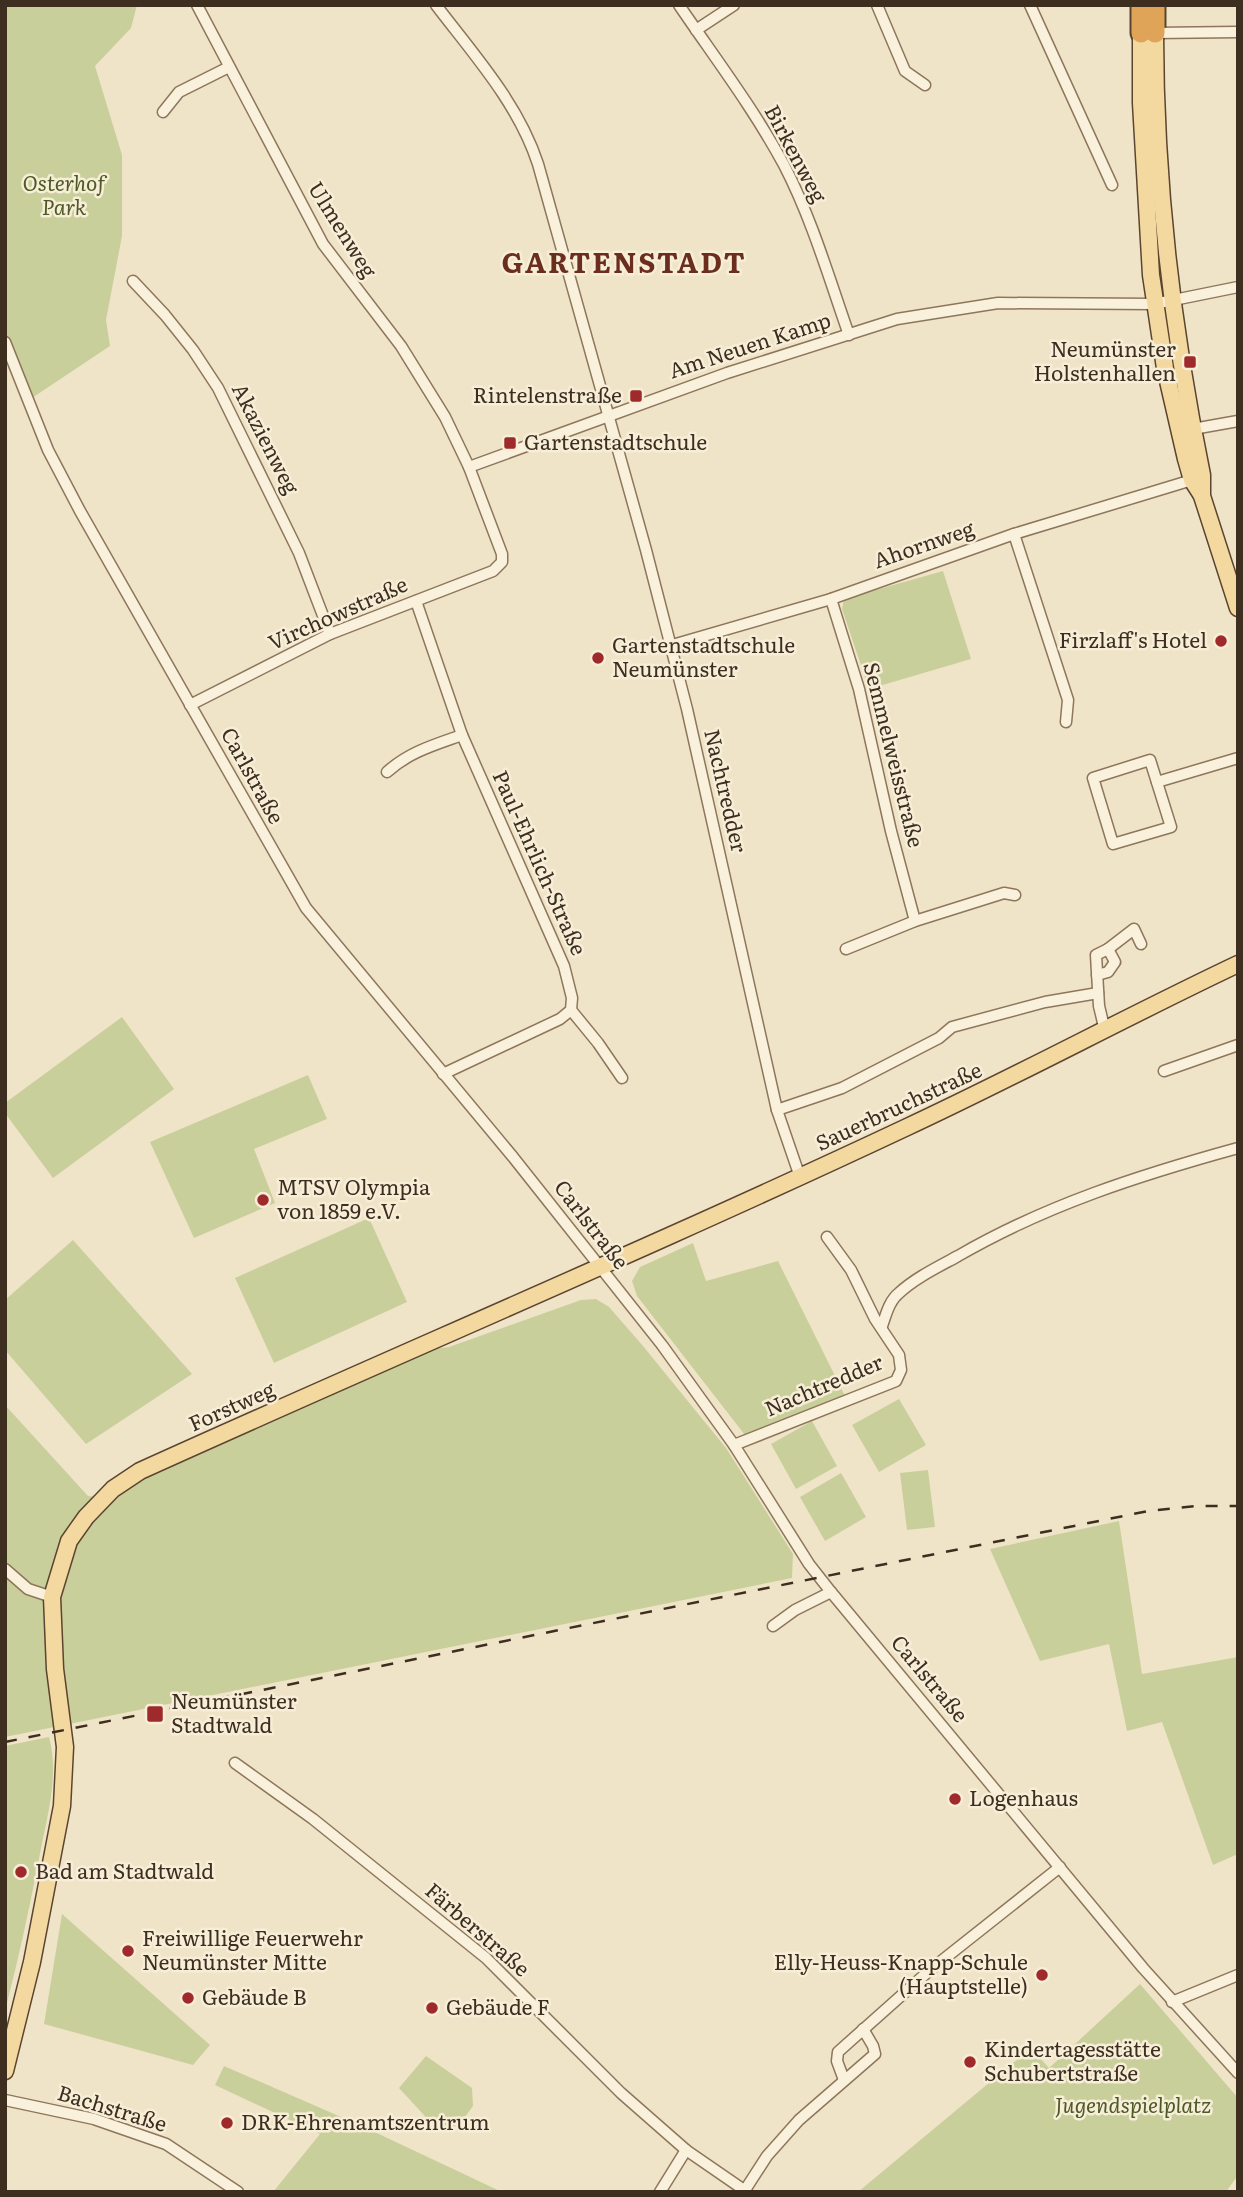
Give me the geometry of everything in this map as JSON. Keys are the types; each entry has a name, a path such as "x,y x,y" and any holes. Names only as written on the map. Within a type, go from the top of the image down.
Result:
{"highway":[{"path":"1141,5 1148,33"},
{"path":"1148,33 1155,5"}],"main road":[{"path":"1148,33 1171,301 1202,475 1202,496"},
{"path":"1148,33 1145,194 1154,304 1183,448 1192,480 1202,496 1238,608"},
{"name":"Sauerbruchstraße","path":"1212,974 1238,954"},
{"name":"Sauerbruchstraße","path":"599,1266 800,1177 1105,1031 1212,974 1238,964"},
{"name":"Forstweg","path":"5,2071 32,1962 62,1806 65,1746 55,1660 52,1597 69,1541 86,1517 113,1489 139,1471 599,1266"}],"street":[{"name":"Ulmenweg","path":"197,5 323,244 424,381 469,467"},
{"path":"436,5 508,100 530,140 607,415"},
{"name":"Birkenweg","path":"678,5 743,96 784,166 811,229 849,335"},
{"path":"696,30 734,5"},
{"path":"877,5 905,71 925,85"},
{"path":"1030,5 1112,185"},
{"path":"1148,33 1238,32"},
{"path":"163,111 179,92 229,66"},
{"name":"Akazienweg","path":"133,281 172,323 218,388 299,553 330,634"},
{"name":"Am Neuen Kamp","path":"469,467 727,373 897,319 998,303 1154,304 1238,287"},
{"name":"Carlstraße","path":"5,342 48,450 103,554 306,908 513,1157 662,1345 734,1445 809,1564 831,1592 1172,2002 1238,2073"},
{"path":"1175,411 1187,427 1193,429 1238,421"},
{"name":"Nachtredder","path":"607,415 646,550 687,709 777,1110 800,1177"},
{"path":"1183,448 1193,429"},
{"name":"Virchowstraße","path":"190,705 330,634 493,571 502,562 502,554 469,467"},
{"name":"Ahornweg","path":"669,646 831,599 1014,534 1192,480"},
{"path":"1014,534 1068,700 1066,722"},
{"name":"Semmelweisstraße","path":"831,599 859,689 891,831 915,920"},
{"name":"Paul-Ehrlich-Straße","path":"416,601 462,735 564,966 572,998 570,1010"},
{"path":"387,772 412,752 462,735"},
{"path":"1157,782 1238,758"},
{"path":"1150,760 1157,782 1171,827 1113,844 1093,778 1150,760"},
{"path":"846,949 915,920 1004,893 1015,895"},
{"path":"1105,1031 1098,993 1096,955 1134,929 1141,944"},
{"path":"1097,975 1108,972 1115,962 1108,949"},
{"path":"777,1110 842,1088 939,1038 952,1027 1045,1002 1098,993"},
{"path":"443,1074 553,1023 570,1010 598,1043 622,1078"},
{"path":"1164,1071 1238,1045"},
{"path":"882,1326 888,1309 898,1294 984,1240 1130,1179 1238,1148"},
{"name":"Nachtredder","path":"734,1445 897,1381 901,1370 899,1355 876,1319 851,1270 827,1237"},
{"path":"5,1569 28,1589 52,1597"},
{"path":"773,1626 831,1592"},
{"name":"Färberstraße","path":"235,1763 313,1819 486,1958 621,2093 686,2150 746,2191"},
{"path":"844,2080 837,2061 838,2052 930,1970 1060,1867"},
{"path":"1172,2002 1238,1975"},
{"path":"746,2191 775,2147 799,2120 875,2054 863,2029"},
{"name":"Bachstraße","path":"5,2100 94,2119 166,2144 238,2192"},
{"path":"660,2192 686,2150"}],"green space":[{"name":"Osterhof Park","path":"5,5 137,5 131,28 95,66 122,155 122,236 106,320 110,346 29,400 5,338"},
{"path":"943,571 971,659 869,689 842,609 844,599"},
{"path":"122,1017 174,1089 53,1178 5,1113 5,1103"},
{"path":"308,1075 327,1119 254,1149 275,1203 194,1238 150,1142"},
{"path":"369,1218 407,1302 274,1363 235,1278"},
{"path":"73,1240 192,1374 86,1444 5,1350 5,1300"},
{"path":"693,1243 706,1281 778,1261 847,1400 748,1439 637,1296 632,1281 640,1267"},
{"path":"596,1299 609,1307 726,1448 793,1554 792,1578 5,1737 5,1405 88,1496 115,1499 152,1472 432,1349 449,1347 581,1300"},
{"path":"899,1399 926,1445 879,1472 852,1425"},
{"path":"812,1421 837,1466 796,1489 771,1444"},
{"path":"928,1470 935,1527 907,1530 900,1473"},
{"path":"841,1473 866,1517 825,1541 800,1497"},
{"path":"1119,1521 1142,1674 1238,1657 1238,1854 1213,1865 1162,1722 1127,1731 1109,1644 1040,1661 990,1549"},
{"name":"Bad am Stadtwald","path":"49,1737 53,1767 51,1798 5,2011 5,1746"},
{"path":"62,1914 210,2045 193,2065 44,2024"},
{"name":"Jugendspielplatz","path":"1140,1984 1238,2098 1238,2175 1226,2192 858,2192 1031,2048 1049,2068"},
{"path":"426,2056 472,2088 473,2106 459,2125 446,2129 434,2126 399,2088"},
{"path":"224,2066 364,2127 502,2192 273,2192 320,2134 215,2085"}],"railway":[{"path":"5,1742 1148,1511 1195,1506 1238,1506"}],"place":[{"name":"Neumünster Holstenhallen","path":"1190,362"},
{"name":"Rintelenstraße","path":"636,396"},
{"name":"Gartenstadtschule","path":"510,443"},
{"name":"Firzlaff's Hotel","path":"1221,641"},
{"name":"Gartenstadtschule Neumünster","path":"598,658"},
{"name":"MTSV Olympia von 1859 e.V.","path":"263,1200"},
{"name":"Neumünster Stadtwald","path":"155,1714"},
{"name":"Logenhaus","path":"955,1799"},
{"name":"Bad am Stadtwald","path":"21,1872"},
{"name":"Freiwillige Feuerwehr Neumünster Mitte","path":"128,1951"},
{"name":"Elly-Heuss-Knapp-Schule (Hauptstelle)","path":"1042,1975"},
{"name":"Gebäude B","path":"188,1998"},
{"name":"Gebäude F","path":"432,2008"},
{"name":"Kindertagesstätte Schubertstraße","path":"970,2062"},
{"name":"DRK-Ehrenamtszentrum","path":"227,2123"}],"district":[{"name":"GARTENSTADT","path":"624,263"}]}
